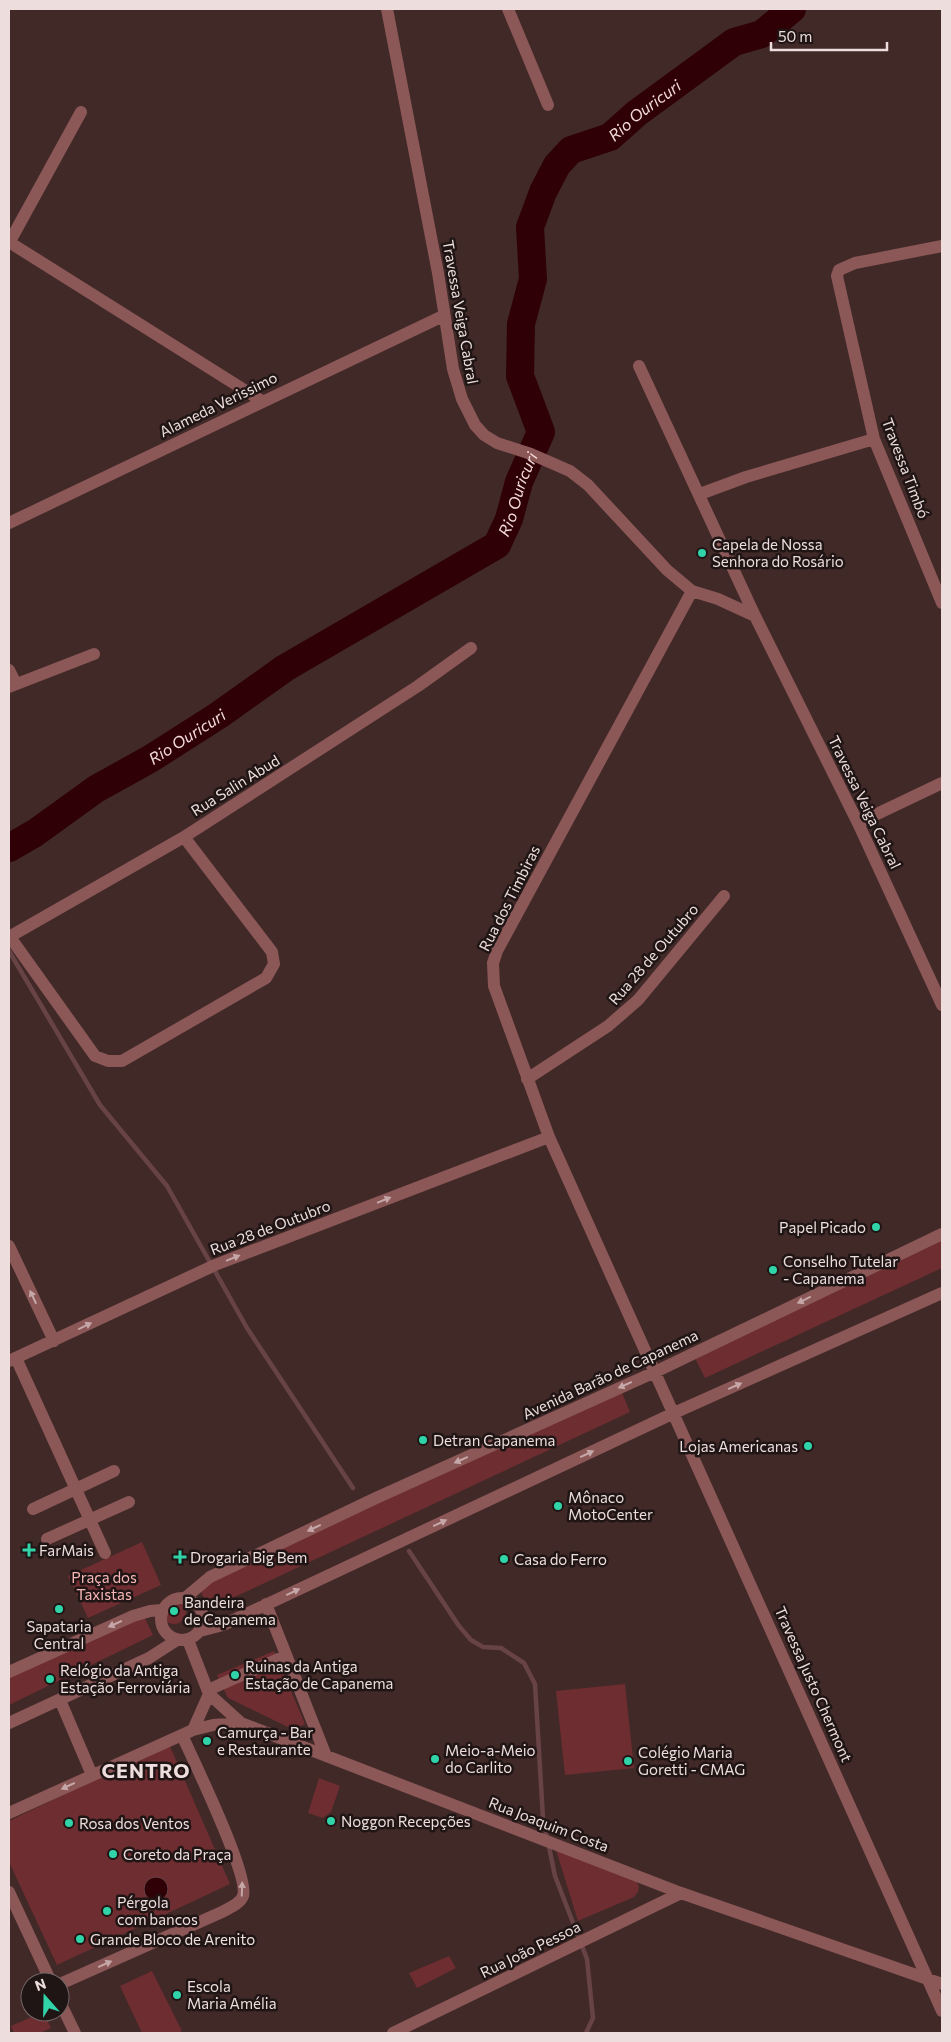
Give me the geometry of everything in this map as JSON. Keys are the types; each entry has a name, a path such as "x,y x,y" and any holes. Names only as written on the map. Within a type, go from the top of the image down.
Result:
{"street":[{"name":"Travessa Veiga Cabral","path":"387,9 438,273 443,316 456,386 475,425 484,435 497,443 531,454 570,471 588,485 667,570 692,592 718,599 755,616"},
{"path":"508,9 548,105"},
{"path":"81,112 9,242 262,401"},
{"name":"Travessa Timbó","path":"942,246 845,266 839,270 837,283 874,439 942,603"},
{"name":"Alameda Verissimo","path":"9,523 443,316"},
{"name":"Travessa Veiga Cabral","path":"639,366 755,616 858,823 942,1004"},
{"path":"700,494 874,439"},
{"name":"Rua dos Timbiras","path":"656,1372 549,1137 495,992 492,974 493,962 505,937 692,592"},
{"name":"Rua Salin Abud","path":"10,937 184,837 418,686 471,648"},
{"path":"9,670 12,685 94,654"},
{"path":"858,823 942,783"},
{"path":"10,937 95,1056 108,1061 122,1061 266,978 274,964 272,952 184,837"},
{"name":"Rua 28 de Outubro","path":"527,1079 624,1014 638,1000 724,896"},
{"name":"Rua 28 de Outubro","path":"12,1359 215,1266 549,1137"},
{"name":"Avenida Barão de Capanema","path":"185,1598 210,1577 376,1498 656,1372 942,1234"},
{"path":"9,1246 54,1341"},
{"path":"9,1723 150,1658 200,1631 214,1628 674,1413 942,1293"},
{"path":"12,1359 105,1553"},
{"name":"Travessa Justo Chermont","path":"656,1372 942,2011"},
{"path":"33,1508 114,1471"},
{"path":"47,1540 129,1502"},
{"path":"182,1640 164,1632 160,1618 162,1610 172,1600 185,1598 198,1604 204,1617 200,1631"},
{"path":"266,1604 326,1756"},
{"path":"9,1672 133,1616 162,1610"},
{"name":"Rua Joaquim Costa","path":"182,1640 208,1692 241,1723 681,1893 942,1984"},
{"path":"70,1980 222,1912 243,1897 244,1886 235,1857 188,1733 208,1692 285,1656"},
{"path":"60,1700 92,1775"},
{"path":"9,1814 188,1733 214,1724 241,1723"},
{"path":"9,1892 46,1972"},
{"name":"Rua João Pessoa","path":"393,2033 681,1893"}],"green space":[{"path":"942,1240 942,1268 705,1378 694,1356"},
{"path":"620,1388 630,1412 209,1609 199,1588"},
{"name":"Praça dos Taxistas","path":"142,1542 161,1585 88,1618 68,1576"},
{"path":"174,1600 182,1604 186,1612 182,1620 174,1624 166,1620 162,1612 166,1604"},
{"path":"143,1614 153,1635 9,1705 9,1677"},
{"path":"274,1651 305,1724 294,1730 228,1698 217,1675"},
{"path":"625,1684 634,1768 565,1775 556,1691"},
{"path":"169,1744 230,1884 57,1965 9,1862 9,1821"},
{"path":"319,1778 340,1786 331,1812 323,1818 308,1813"},
{"path":"556,1850 636,1881 639,1886 638,1892 634,1897 578,1921"},
{"path":"449,1956 456,1968 417,1988 409,1973"},
{"path":"152,1971 182,2031 176,2033 142,2033 120,1986"},
{"path":"20,2022 48,2022 51,2028 40,2033 14,2033 11,2026"}],"shaded area":[{"path":"156,1877 161,1878 167,1884 167,1894 161,1900 156,1901 151,1900 145,1894 144,1889 145,1884 151,1878"}],"waterway":[{"name":"Rio Ouricuri","path":"9,848 35,833 96,789 150,759 219,715 285,668 497,545 509,519 519,482 541,432 520,376 521,324 533,279 530,227 543,192 557,165 571,150 610,137 637,113 734,42 762,34 792,9"},
{"path":"9,951 100,1105 167,1186 247,1328 353,1488"},
{"path":"409,1551 459,1626 471,1640 483,1647 501,1648 524,1663 535,1684 543,1818 555,1876 587,1959 593,2018 586,2033"}],"place":[{"name":"Capela de Nossa Senhora do Rosário","path":"702,553"},
{"name":"Papel Picado","path":"876,1227"},
{"name":"Conselho Tutelar - Capanema","path":"773,1270"},
{"name":"Detran Capanema","path":"423,1440"},
{"name":"Lojas Americanas","path":"808,1446"},
{"name":"Mônaco MotoCenter","path":"558,1506"},
{"name":"FarMais","path":"29,1550"},
{"name":"Drogaria Big Bem","path":"180,1557"},
{"name":"Casa do Ferro","path":"504,1559"},
{"name":"Sapataria Central","path":"59,1609"},
{"name":"Bandeira de Capanema","path":"174,1611"},
{"name":"Ruinas da Antiga Estação de Capanema","path":"235,1675"},
{"name":"Relógio da Antiga Estação Ferroviária","path":"50,1679"},
{"name":"Camurça - Bar e Restaurante","path":"207,1741"},
{"name":"Meio-a-Meio do Carlito","path":"435,1759"},
{"name":"Colégio Maria Goretti - CMAG","path":"628,1761"},
{"name":"Noggon Recepções","path":"331,1821"},
{"name":"Rosa dos Ventos","path":"69,1823"},
{"name":"Coreto da Praça","path":"113,1854"},
{"name":"Pérgola com bancos","path":"107,1911"},
{"name":"Grande Bloco de Arenito","path":"80,1939"},
{"name":"Escola Maria Amélia","path":"177,1995"}],"district":[{"name":"CENTRO","path":"146,1770"}]}
